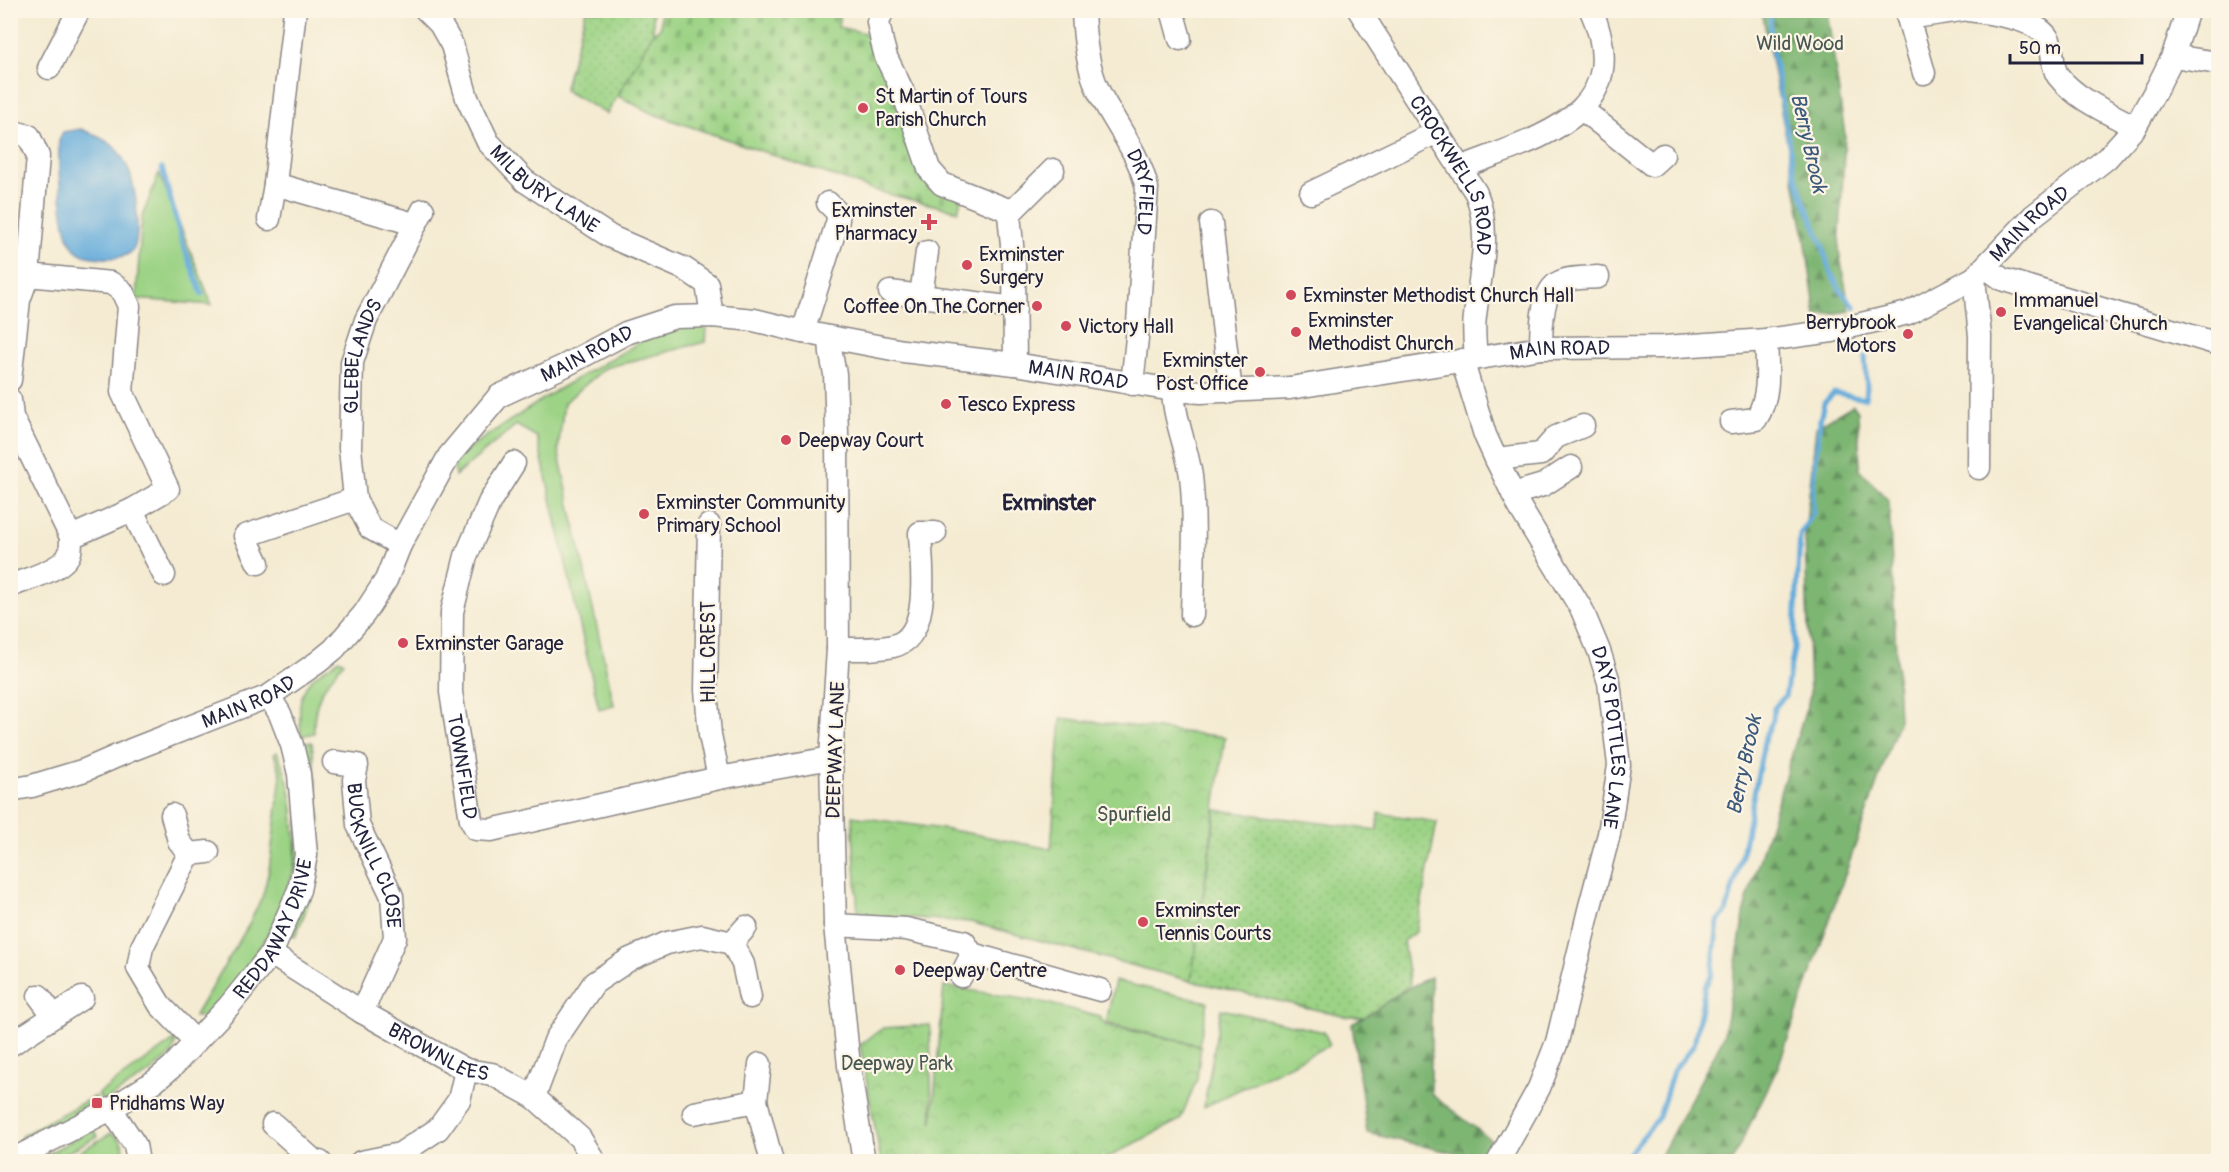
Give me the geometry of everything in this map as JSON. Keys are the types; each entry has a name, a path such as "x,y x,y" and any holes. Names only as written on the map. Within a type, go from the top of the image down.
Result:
{"street":[{"path":"50,68 78,10"},
{"path":"269,219 295,10"},
{"name":"MILBURY LANE","path":"426,10 440,24 452,45 466,98 488,142 525,181 562,206 611,237 685,269 707,284 712,316"},
{"path":"883,10 878,22 884,49 903,92 929,169 942,184 1003,208 1009,214 1016,364"},
{"name":"DRYFIELD","path":"1083,10 1086,45 1098,89 1133,152 1144,175 1147,188 1132,384"},
{"path":"1172,10 1180,39"},
{"name":"CROCKWELLS ROAD","path":"1359,10 1476,193 1483,211 1485,226 1469,359"},
{"path":"1460,168 1549,133 1583,110 1597,89 1604,64 1600,31 1591,10"},
{"path":"1924,73 1907,14 1961,10"},
{"path":"1968,10 2035,18 2048,39 2056,74 2075,93 2135,127"},
{"name":"MAIN ROAD","path":"10,790 32,786 85,770 269,696 334,649 358,622 386,580 400,545 449,456 499,396 564,366 626,333 675,317 712,316 754,320 803,333 903,351 1016,364 1173,390 1231,392 1313,385 1541,348 1664,347 1766,340 1832,331 1908,314 1979,272 2033,216 2106,159 2135,127 2173,56 2188,10"},
{"path":"2173,56 2218,63"},
{"path":"1583,110 1653,164"},
{"path":"10,130 29,136 38,156 28,275 15,299 10,380"},
{"path":"1311,193 1437,132"},
{"path":"1009,214 1053,170"},
{"name":"GLEBELANDS","path":"275,184 418,217 366,320 352,362 350,448 355,499 370,528 400,545"},
{"path":"803,333 838,220 837,212 828,203"},
{"path":"1212,223 1231,392"},
{"path":"921,296 927,252"},
{"path":"1979,468 1979,272 2218,344"},
{"path":"28,275 111,283 122,291 129,306 122,393 168,489 132,510 71,537"},
{"path":"1541,348 1541,324 1549,292 1559,282 1598,277"},
{"path":"890,292 1015,308"},
{"name":"DEEPWAY LANE","path":"830,338 835,374 837,433 838,650 831,758 835,926 849,1066 864,1161"},
{"path":"1731,422 1757,428 1765,401 1766,340"},
{"name":"DAYS POTTLES LANE","path":"1469,359 1485,435 1513,494 1582,610 1599,651 1609,682 1619,765 1609,834 1557,1042 1539,1088 1498,1161"},
{"path":"1173,390 1174,410 1191,474 1192,615"},
{"path":"11,411 71,537 70,555 62,563 52,570 11,583"},
{"path":"1496,459 1541,454 1556,436 1583,426"},
{"name":"TOWNFIELD","path":"514,463 490,501 466,556 452,612 451,692 471,819 476,829 491,830 719,778 831,758"},
{"path":"1513,494 1543,485 1571,467"},
{"path":"258,563 245,536 355,499"},
{"path":"132,510 164,575"},
{"name":"HILL CREST","path":"709,525 706,690 710,735 719,778"},
{"path":"838,650 895,646 914,632 921,610 920,533"},
{"name":"REDDAWAY DRIVE","path":"10,1161 111,1109 155,1081 172,1067 230,1006 271,954 299,890 306,855 299,774 292,745 280,714 269,696"},
{"name":"BUCKNILL CLOSE","path":"334,762 366,766 354,780 358,825 392,896 394,938 362,1012"},
{"path":"172,814 179,841 199,853 142,947 138,968 160,1005 195,1041"},
{"path":"835,926 906,929 964,942 972,954 1100,990"},
{"path":"534,1097 556,1039 594,983 630,959 667,943 702,936 739,935 750,997"},
{"name":"BROWNLEES","path":"271,954 362,1012 466,1070 492,1074 534,1097 580,1138 596,1161"},
{"path":"961,976 972,954"},
{"path":"39,996 53,1016"},
{"path":"10,1044 82,998"},
{"path":"760,1064 756,1101 772,1161"},
{"path":"361,1161 400,1154 438,1129 459,1100 466,1070"},
{"path":"694,1113 756,1101"},
{"path":"111,1109 135,1144 138,1161"},
{"path":"273,1124 314,1161 320,1161"}],"green space":[{"path":"586,11 653,11 653,33 607,114 564,90"},
{"path":"660,11 840,11 838,27 873,35 905,115 904,143 914,156 961,199 958,211 880,192 651,113 618,96 653,33 661,27"},
{"name":"Wild Wood","path":"1762,11 1827,11 1845,135 1839,251 1850,311 1816,316 1805,237"},
{"path":"159,173 212,305 136,299 142,217"},
{"path":"668,326 706,327 705,342 605,368 564,403 558,450 614,705 599,709 537,437 516,425 455,476 453,458 557,390"},
{"path":"1853,405 1858,412 1860,470 1889,501 1899,720 1778,1067 1732,1161 1658,1161 1723,1038 1746,903 1810,696 1805,534 1816,427"},
{"path":"339,659 344,662 325,686 318,702 315,711 314,733 301,736 300,703 305,688 316,675"},
{"name":"Spurfield","path":"1061,718 1225,737 1191,981 970,922 858,914 852,816 963,832 1051,849"},
{"path":"312,742 318,800 319,857 307,908 295,937 291,935 303,751 304,743"},
{"path":"277,752 285,771 293,807 295,856 290,882 274,924 250,962 210,1016 194,1017 247,928 263,895 269,870 281,775 274,754"},
{"path":"1216,810 1377,830 1379,813 1437,822 1416,932 1403,941 1410,985 1365,1017 1348,1017 1191,981"},
{"path":"1431,977 1431,1094 1490,1139 1490,1154 1462,1155 1367,1133 1352,1024 1410,987"},
{"path":"1115,981 1208,1002 1199,1045 1106,1023"},
{"name":"Deepway Park","path":"944,986 1047,1003 1100,1017 1105,1025 1201,1046 1197,1079 1180,1120 1101,1161 881,1161 860,1045 883,1028 930,1025 932,1123"},
{"path":"1221,1009 1324,1032 1330,1045 1204,1107"},
{"path":"176,1039 173,1053 148,1074 103,1102 98,1094"},
{"path":"95,1096 99,1104 24,1143 21,1136"},
{"path":"93,1129 98,1136 51,1161 33,1162"},
{"path":"111,1133 123,1145 124,1150 119,1157 62,1162"}],"water":[{"path":"81,129 102,138 113,146 125,162 129,172 136,203 137,237 133,250 123,256 103,258 87,256 77,251 69,240 61,196 59,140 63,132"}],"waterway":[{"name":"Berry Brook","path":"1770,10 1771,43 1794,170 1822,243 1829,269 1840,290 1855,307"},
{"path":"162,168 182,242 202,294"},
{"name":"Berry Brook","path":"1622,1162 1659,1117 1673,1071 1694,1045 1705,987 1712,974 1718,921 1726,912 1742,855 1765,737 1773,720 1774,708 1785,696 1794,649 1800,534 1813,513 1813,485 1824,403 1834,393 1865,398 1867,388 1865,357"}],"place":[{"name":"St Martin of Tours Parish Church","path":"863,108"},
{"name":"Exminster Pharmacy","path":"929,222"},
{"name":"Exminster Surgery","path":"967,265"},
{"name":"Exminster Methodist Church Hall","path":"1291,295"},
{"name":"Coffee On The Corner","path":"1037,306"},
{"name":"Immanuel Evangelical Church","path":"2001,312"},
{"name":"Victory Hall","path":"1066,326"},
{"name":"Exminster Methodist Church","path":"1296,332"},
{"name":"Berrybrook Motors","path":"1908,334"},
{"name":"Exminster Post Office","path":"1260,372"},
{"name":"Tesco Express","path":"946,404"},
{"name":"Deepway Court","path":"786,440"},
{"name":"Exminster Community Primary School","path":"644,514"},
{"name":"Exminster Garage","path":"403,643"},
{"name":"Exminster Tennis Courts","path":"1143,922"},
{"name":"Deepway Centre","path":"900,970"},
{"name":"Pridhams Way","path":"97,1103"}],"district":[{"name":"Exminster","path":"1049,502"}]}
